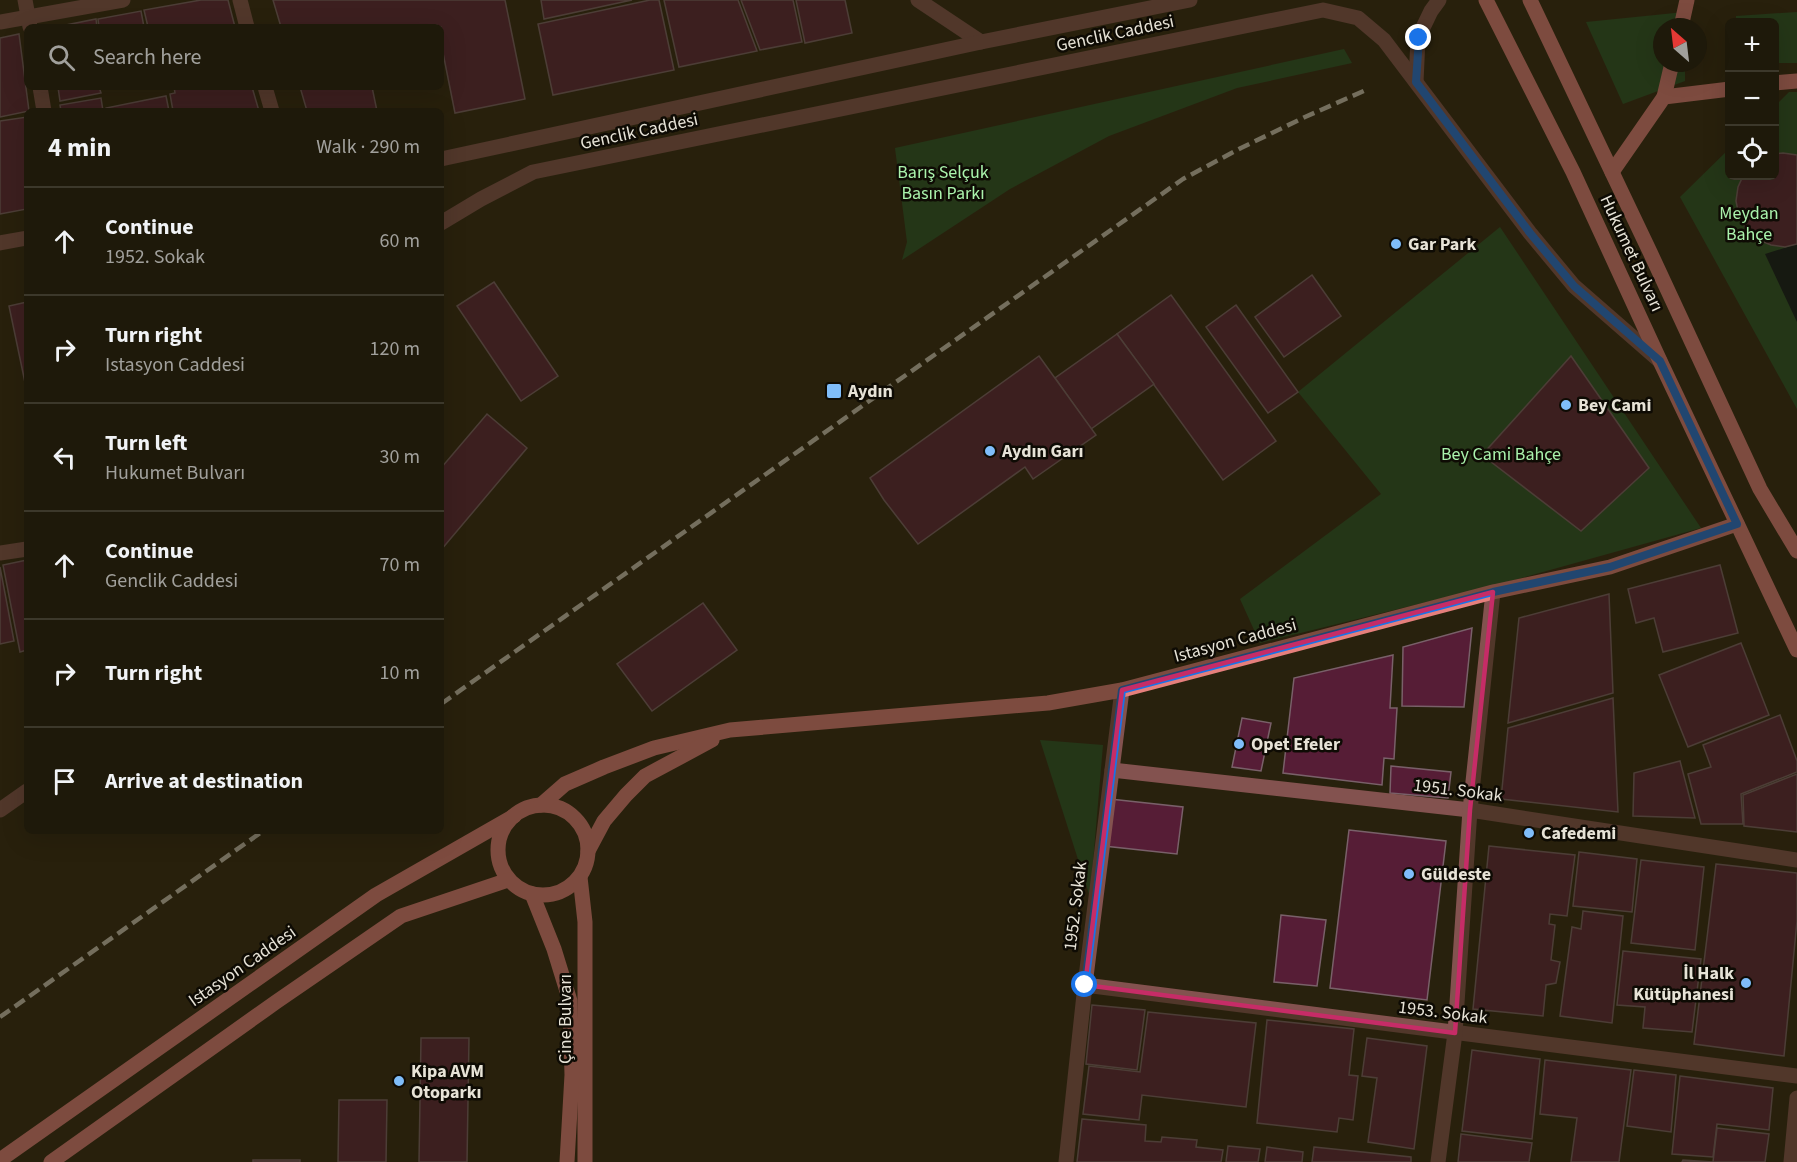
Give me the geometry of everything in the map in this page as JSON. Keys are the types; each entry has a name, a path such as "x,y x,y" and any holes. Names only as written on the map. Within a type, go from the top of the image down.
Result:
{"main road":[{"name":"Hukumet Bulvarı","path":"1486,0 1573,172 1797,650"},
{"name":"Hukumet Bulvarı","path":"1530,0 1760,489 1797,551"},
{"path":"1683,18 1687,0"},
{"path":"1612,172 1664,97 1670,72"},
{"path":"1779,83 1797,81"},
{"path":"1664,97 1725,90"},
{"name":"Istasyon Caddesi","path":"541,805 564,784 604,767 654,748 730,730 1048,703 1122,690 1493,592 1610,567 1737,524"},
{"name":"Çine Bulvarı","path":"575,1162 585,922 580,877 586,864 588,851 604,821 645,776 730,730"},
{"path":"580,877 570,886 545,896 519,889 508,880 501,867 497,854 499,839 504,826 527,808 541,805 556,807 569,813 580,823 586,837 588,851"},
{"name":"Istasyon Caddesi","path":"0,1160 376,895 514,816"},
{"path":"51,1162 401,916 508,880"},
{"name":"Çine Bulvarı","path":"532,894 554,949 570,1001 575,1162"}],"street":[{"path":"26,0 29,22"},
{"path":"0,22 29,22 123,0"},
{"path":"240,0 247,24"},
{"path":"918,0 981,42"},
{"name":"Genclik Caddesi","path":"444,158 981,42 1190,0"},
{"path":"1416,82 1419,38 1431,11 1439,0"},
{"name":"Genclik Caddesi","path":"444,221 533,172 1323,10 1358,18 1384,40 1530,233 1574,286 1660,361"},
{"path":"40,90 44,108"},
{"path":"266,90 271,108"},
{"path":"0,243 24,239"},
{"path":"0,553 24,549"},
{"path":"1438,1162 1455,1033 1470,810 1493,592"},
{"name":"1952. Sokak","path":"1066,1162 1085,985 1122,690"},
{"name":"1951. Sokak","path":"1112,770 1470,810 1797,860"},
{"path":"0,810 24,793"},
{"name":"1953. Sokak","path":"1085,985 1797,1076"},
{"path":"1791,1162 1797,1098"}],"highlighted area":[{"path":"1493,592 1470,810 1455,1033 1085,985 1122,690"}],"green space":[{"path":"1685,12 1685,18 1653,18 1653,72 1685,72 1685,81 1623,104 1586,22"},
{"path":"1797,12 1797,63 1779,63 1779,18 1736,18 1736,16"},
{"name":"Barış Selçuk Basın Parkı","path":"1344,49 1352,63 1237,88 1109,136 1010,189 902,260 907,242 895,148"},
{"name":"Meydan Bahçe","path":"1789,92 1797,92 1797,409 1680,197 1725,153 1725,180 1779,180 1779,102"},
{"name":"Bey Cami Bahçe","path":"1500,227 1701,528 1496,585 1260,643 1240,599 1381,494 1298,392"},
{"path":"1040,740 1103,745 1090,897"}],"shaded area":[{"path":"1797,244 1797,322 1765,254"}],"building":[{"path":"201,0 228,0 234,24 147,24 144,10"},
{"path":"273,0 505,0 525,99 455,113 444,58 444,24 280,24"},
{"path":"541,0 632,0 544,19"},
{"path":"659,0 674,70 553,95 538,24"},
{"path":"664,0 738,0 757,51 679,67"},
{"path":"741,0 793,0 802,42 760,50"},
{"path":"796,0 845,0 852,33 805,43"},
{"path":"141,11 143,24 99,24 98,19"},
{"path":"96,19 97,24 71,24"},
{"path":"19,34 24,90 26,90 29,108 24,108 24,112 0,117 0,38"},
{"path":"58,90 100,90 101,93 60,101"},
{"path":"174,90 253,90 258,108 172,108 170,94 175,93"},
{"path":"301,90 373,90 376,108 306,108"},
{"path":"166,96 168,108 106,108"},
{"path":"101,98 103,108 60,108 60,105"},
{"path":"24,117 24,210 0,214 0,121"},
{"path":"1779,153 1797,155 1797,244 1785,247 1771,245 1757,239 1746,229 1739,216 1736,201 1741,180 1779,180"},
{"path":"1312,275 1341,316 1284,357 1255,317"},
{"path":"494,282 558,376 521,401 457,306"},
{"path":"1171,295 1276,441 1223,480 1117,334"},
{"path":"24,303 24,378 9,306"},
{"path":"1236,305 1298,392 1268,413 1206,327"},
{"path":"1117,334 1154,384 1091,429 1055,378"},
{"name":"Aydın Garı","path":"1039,356 1096,435 1033,479 1025,467 918,544 870,478"},
{"name":"Bey Cami","path":"1571,356 1649,468 1581,531 1482,455"},
{"path":"487,414 527,448 444,546 444,464"},
{"path":"24,561 24,651 20,652 3,565"},
{"path":"1720,565 1738,633 1663,652 1654,618 1636,623 1628,589"},
{"path":"0,567 14,641 0,644"},
{"path":"1609,594 1613,693 1508,723 1519,618"},
{"path":"703,603 737,650 652,711 617,664"},
{"path":"1472,628 1464,707 1402,706 1403,647"},
{"path":"1741,643 1769,715 1688,747 1659,675"},
{"path":"1393,655 1390,708 1397,708 1394,759 1384,758 1382,785 1283,773 1294,678"},
{"path":"1613,698 1618,812 1501,799 1508,728"},
{"path":"1780,715 1797,761 1797,772 1741,794 1743,824 1701,824 1688,774 1711,767 1703,745"},
{"path":"1242,718 1271,723 1261,771 1232,767"},
{"path":"1680,761 1695,818 1633,816 1634,773"},
{"path":"1391,766 1451,772 1448,798 1390,793"},
{"path":"1797,774 1797,832 1744,826 1743,795"},
{"path":"1110,799 1183,807 1177,854 1104,846"},
{"path":"1349,830 1446,841 1427,1000 1330,988"},
{"path":"1489,846 1575,855 1567,916 1550,914 1549,924 1555,925 1551,960 1560,962 1556,983 1546,985 1543,1016 1473,1009"},
{"path":"1579,852 1637,859 1632,912 1573,906"},
{"path":"1641,860 1704,867 1695,950 1631,943"},
{"name":"İl Halk Kütüphanesi","path":"1716,864 1797,873 1797,921 1784,1056 1694,1044"},
{"path":"1583,911 1623,916 1612,1023 1560,1016 1572,927 1581,929"},
{"path":"1281,915 1326,920 1317,986 1274,982"},
{"path":"1623,951 1701,959 1692,1032 1643,1028 1645,1007 1617,1005"},
{"path":"1092,1005 1145,1010 1137,1070 1086,1064"},
{"path":"1148,1012 1256,1023 1246,1107 1142,1095 1139,1120 1083,1114 1089,1066 1140,1072"},
{"path":"1267,1020 1354,1029 1349,1075 1358,1076 1353,1120 1339,1118 1337,1132 1257,1123"},
{"path":"421,1038 469,1038 467,1162 419,1162"},
{"path":"1367,1038 1427,1046 1414,1149 1368,1142 1377,1078 1362,1076"},
{"path":"1472,1050 1540,1059 1532,1139 1462,1131"},
{"path":"1545,1060 1631,1070 1619,1162 1571,1162 1577,1118 1540,1114"},
{"path":"1634,1070 1676,1075 1671,1132 1627,1126"},
{"path":"1680,1076 1773,1088 1769,1130 1717,1124 1713,1157 1672,1154"},
{"path":"339,1100 387,1100 386,1162 338,1162"},
{"path":"1082,1119 1146,1125 1145,1141 1161,1142 1162,1137 1197,1140 1196,1147 1223,1150 1221,1162 1077,1162"},
{"path":"1717,1128 1769,1134 1765,1162 1713,1162"},
{"path":"1461,1134 1532,1143 1529,1162 1458,1162"},
{"path":"1228,1146 1260,1149 1258,1162 1226,1162"},
{"path":"1267,1147 1303,1152 1302,1162 1265,1162"},
{"path":"1314,1147 1411,1157 1411,1162 1312,1162"},
{"path":"253,1160 300,1160 300,1162 253,1162"},
{"path":"1683,1160 1713,1162 1682,1162"}],"railway":[{"path":"444,702 1183,179 1241,148 1366,90"},
{"path":"0,1017 259,834"}],"place":[{"name":"Gar Park","path":"1396,244"},
{"name":"Aydın","path":"834,391"},
{"name":"Bey Cami","path":"1566,405"},
{"name":"Aydın Garı","path":"990,451"},
{"name":"Opet Efeler","path":"1239,744"},
{"name":"Cafedemi","path":"1529,833"},
{"name":"Güldeste","path":"1409,874"},
{"name":"İl Halk Kütüphanesi","path":"1746,983"},
{"name":"Kipa AVM Otoparkı","path":"399,1081"}],"route":[{"path":"1085,985 1122,690 1493,592 1610,567 1737,524 1660,361 1574,286 1530,233 1416,82 1419,38"}]}
